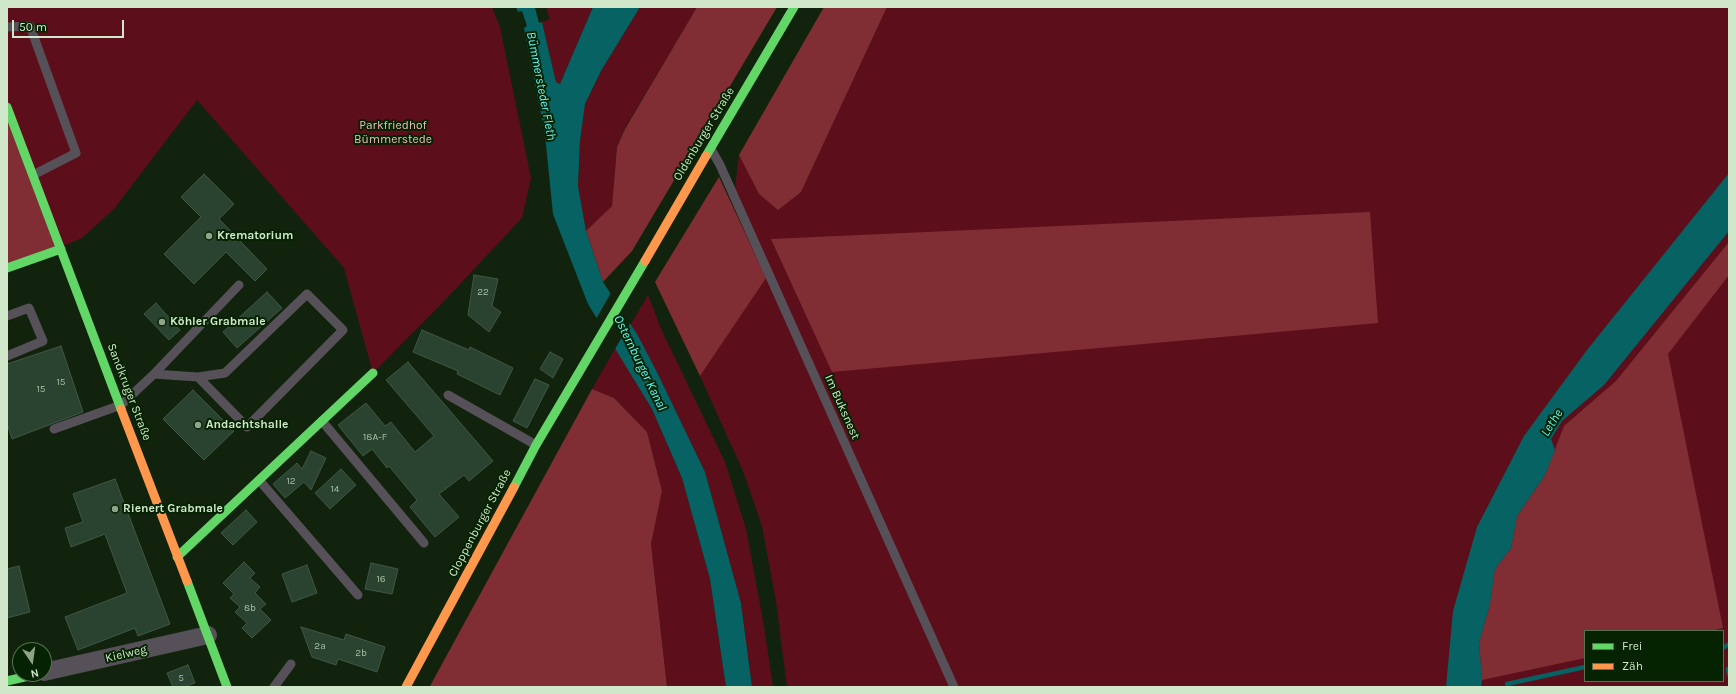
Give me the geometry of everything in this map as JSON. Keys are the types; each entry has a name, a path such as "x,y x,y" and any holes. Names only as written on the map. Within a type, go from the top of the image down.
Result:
{"street":[{"name":"Oldenburger Straße","path":"578,373 794,7"},
{"name":"Sandkruger Straße","path":"7,107 177,557 228,687"},
{"path":"7,268 60,249"},
{"path":"177,557 373,373"},
{"name":"Cloppenburger Straße","path":"406,687 536,445 578,373"},
{"name":"Kielweg","path":"52,670 208,635"}],"lane":[{"path":"7,27 30,26 76,153 33,175"},
{"name":"Im Buksnest","path":"702,141 710,148 720,165 954,687"},
{"path":"54,430 120,405 154,374 239,285"},
{"path":"154,374 198,377 225,373 307,294 343,330 247,428 198,377"},
{"path":"7,316 29,308 43,341 7,356"},
{"path":"448,395 536,445"},
{"path":"321,421 424,543"},
{"path":"259,480 358,594"},
{"path":"274,687 291,664"}],"green space":[{"name":"Parkfriedhof Bümmerstede","path":"7,7 492,7 500,27 531,178 522,218 446,299 373,373 344,268 197,100 114,209 82,238 61,247 7,107"},
{"path":"546,7 593,7 560,84 556,82 542,22 550,19"},
{"path":"640,7 697,7 625,128 617,147 612,206 586,231 578,186 580,141 585,104 601,71"},
{"path":"887,7 1729,7 1729,687 787,687 776,601 762,526 743,471 700,376 765,278 733,205 739,155 759,194 801,192"},
{"path":"648,295 662,331 725,462 746,529 764,626 773,687 752,687 741,603 705,472 657,372 631,324"},
{"path":"616,347 652,409 682,478 710,579 726,687 667,687 651,544 662,491 647,432 614,398 592,389"}],"shaded area":[{"path":"697,7 777,7 632,251 603,282 586,231 612,206 617,147 625,129"},
{"path":"824,7 887,7 801,192 778,210 759,194 739,155"},
{"path":"7,107 61,249 7,268"},
{"path":"719,177 766,278 700,376 655,282"},
{"path":"1370,212 1378,323 832,372 771,239"},
{"path":"1729,242 1729,275 1668,354 1723,628 1715,630 1584,630 1584,658 1482,680 1479,643 1490,604 1495,569 1511,548 1517,516 1545,475 1564,426 1616,381"},
{"path":"592,389 614,398 647,432 662,491 651,544 667,687 430,686"}],"water":[{"path":"516,7 537,7 535,8 539,23 542,22 556,82 560,84 593,7 640,7 601,71 585,104 580,141 578,186 586,231 603,282 637,334 705,472 741,603 752,687 726,687 710,579 682,478 652,409 588,304 553,214 545,135 524,28 527,26 522,11 518,12"},
{"name":"Lethe","path":"1729,173 1729,231 1604,385 1562,421 1551,439 1555,450 1545,475 1517,516 1511,548 1495,569 1490,604 1479,643 1482,680 1481,687 1446,687 1453,611 1477,527 1524,436 1587,350"}],"pier":[{"path":"612,291 631,322 615,349 596,319"}],"building":[{"name":"Krematorium","path":"204,174 234,204 219,219 267,269 255,281 226,252 194,284 164,254 201,217 181,197"},
{"path":"474,275 498,279 492,306 501,312 489,332 468,315"},
{"path":"267,292 282,308 237,348 223,332"},
{"name":"Köhler Grabmale","path":"156,303 180,330 169,340 144,314"},
{"path":"422,330 469,350 470,347 513,368 500,395 457,374 458,371 413,352"},
{"path":"61,346 83,412 12,439 7,423 7,364"},
{"path":"550,352 563,359 553,378 540,369"},
{"path":"408,362 493,461 469,481 464,475 439,494 459,517 435,537 410,507 417,500 389,466 387,468 372,449 363,456 338,425 366,403 385,426 391,422 415,452 434,436 386,380"},
{"path":"535,379 549,385 527,428 513,421"},
{"name":"Andachtshalle","path":"193,390 234,431 204,460 163,419"},
{"path":"311,451 326,458 311,490 304,482 285,498 273,484 297,463 302,469"},
{"path":"341,469 356,485 330,509 315,493"},
{"path":"115,479 170,624 138,636 135,628 78,650 65,617 127,593 105,534 71,547 65,528 83,522 73,494"},
{"path":"246,510 257,522 233,545 221,533"},
{"path":"244,562 255,573 250,578 260,587 255,593 266,604 260,609 271,620 252,638 242,628 247,623 235,612 240,607 230,598 234,594 223,583"},
{"path":"371,563 398,569 392,594 365,589"},
{"path":"307,565 317,593 292,602 282,574"},
{"path":"19,566 30,612 7,618 7,569"},
{"path":"301,627 344,640 346,634 385,647 377,672 338,659 336,665 312,657"},
{"path":"188,665 195,683 184,687 173,687 167,673"}],"waterway":[{"path":"1724,647 1729,644"},
{"path":"1507,684 1584,667"},
{"path":"1728,669 1729,674"}],"traffic: fast":[{"path":"706,156 794,7"},
{"path":"7,107 121,409"},
{"path":"7,268 61,249"},
{"path":"514,487 536,445 645,261"},
{"path":"177,557 373,373"},
{"path":"187,581 227,687"},
{"path":"7,681 12,680"}],"traffic: slow":[{"path":"645,261 706,156"},
{"path":"121,409 187,581"},
{"path":"406,687 514,487"}],"place":[{"name":"Krematorium","path":"209,236"},
{"name":"Köhler Grabmale","path":"162,322"},
{"name":"Andachtshalle","path":"198,425"},
{"name":"Rienert Grabmale","path":"115,509"}],"water label":[{"name":"Bümmersteder Fleth","path":"541,86"},
{"name":"Osternburger Kanal","path":"640,363"}]}
